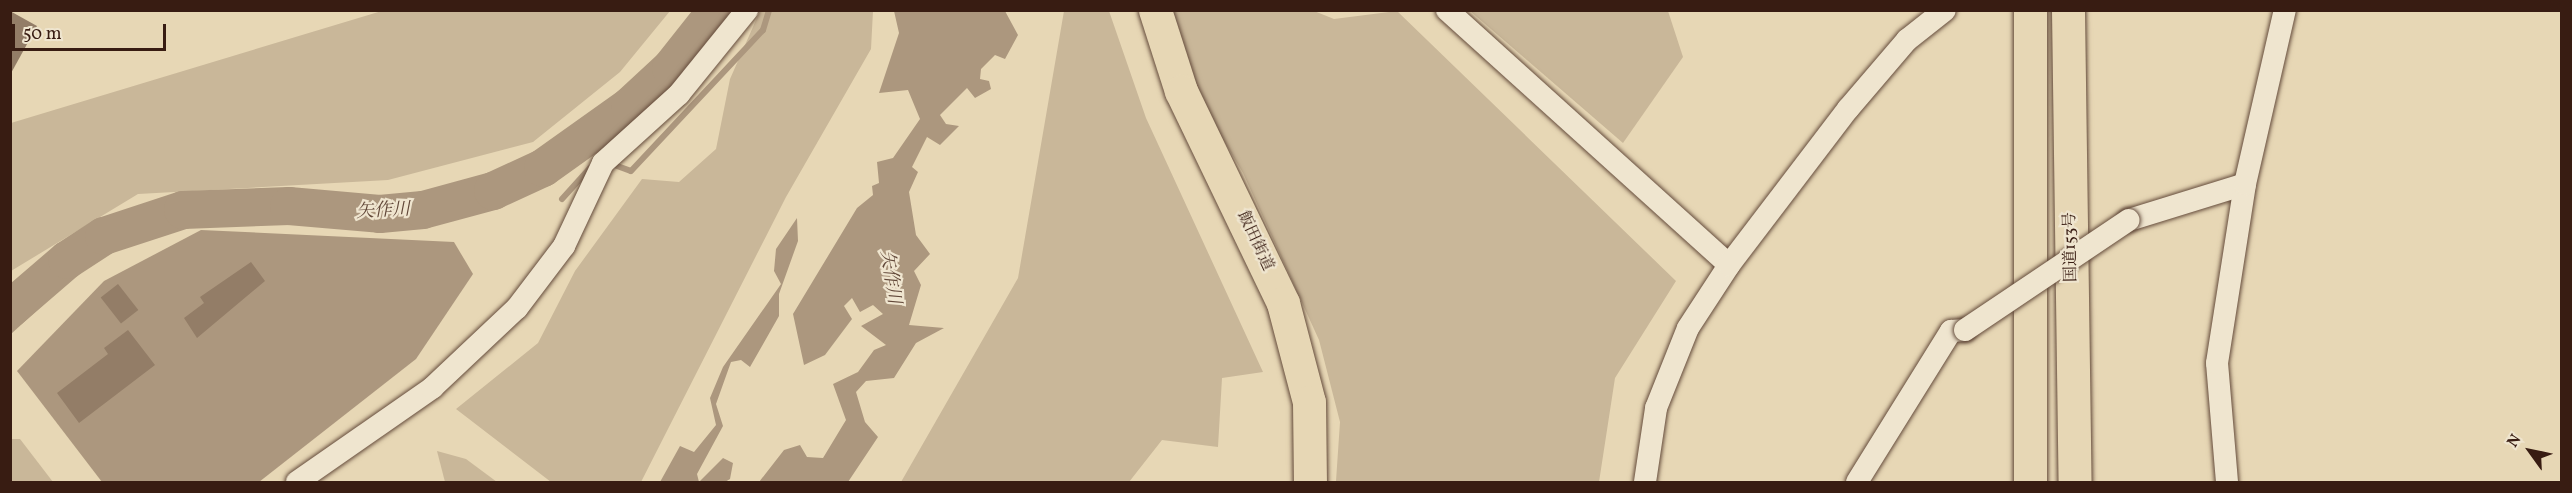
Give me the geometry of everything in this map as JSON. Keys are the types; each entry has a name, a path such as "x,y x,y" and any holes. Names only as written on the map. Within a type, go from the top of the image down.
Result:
{"highway":[{"name":"飯田街道","path":"1155,10 1181,91 1283,303 1309,402 1310,483"},
{"path":"2030,10 2030,483"},
{"name":"国道153号","path":"2068,10 2075,483"}],"street":[{"path":"297,483 432,388 517,308 564,246 603,163 679,94 747,10"},
{"path":"1447,10 1729,265"},
{"path":"1645,483 1656,408 1688,328 1729,265 1848,109 1907,40 1945,10"},
{"path":"2227,483 2217,363 2246,184 2285,10"},
{"path":"1857,483 1951,331 1965,330 2129,220 2246,184"}],"shaded area":[{"path":"385,10 670,11 620,72 533,142 388,180 138,194 11,271 11,123"},
{"path":"760,11 873,11 871,49 786,197 641,482 551,482 456,409 538,343 575,271 642,179 679,182 716,149 730,79"},
{"path":"1064,11 1109,11 1146,118 1263,372 1222,378 1218,447 1162,440 1129,482 901,482 1018,278"},
{"path":"1169,11 1314,11 1334,19 1397,11 1676,281 1615,378 1599,482 1336,481 1340,422 1319,340 1243,173 1182,70"},
{"path":"1470,11 1668,11 1683,57 1623,143"},
{"path":"10,439 20,439 53,482 11,482"},
{"path":"437,451 466,459 497,482 445,482"}],"water":[{"path":"894,11 1005,11 1018,35 1005,59 995,55 981,69 980,79 989,81 991,89 975,98 967,88 940,115 946,124 959,126 940,145 927,137 912,167 918,172 909,192 916,235 930,254 914,271 921,285 909,325 944,328 916,343 894,378 866,381 856,392 865,422 878,437 848,482 759,482 784,450 800,445 807,457 823,458 846,420 833,384 858,372 874,350 886,345 861,326 883,314 873,305 860,312 852,298 844,306 852,319 825,355 804,365 793,314 857,208 873,195 872,186 879,183 877,162 893,158 920,119 908,90 879,93 899,33"},
{"path":"797,218 798,241 779,294 779,316 750,367 741,360 731,362 716,404 723,426 697,474 699,482 660,482 680,446 694,452 716,425 710,398 723,367 781,284 774,271 776,249"},
{"path":"201,230 454,242 473,274 416,359 259,482 102,482 17,371 104,281"},
{"path":"46,261 67,283 11,334 11,293"},
{"path":"723,458 733,463 730,479 725,482 699,482"}],"building":[{"path":"10,11 37,26 10,75"},
{"path":"251,262 265,281 197,338 184,318 204,303 200,297"},
{"path":"118,284 138,310 121,324 101,298"},
{"path":"128,330 155,365 79,423 57,393 108,354 104,348"}],"waterway":[{"name":"矢作川","path":"10,309 67,260 104,236 183,210 289,206 380,214 423,210 493,191 543,168 630,106 671,68 717,10"},
{"path":"609,163 631,171 763,30 769,10"},
{"path":"562,199 590,168"}]}
